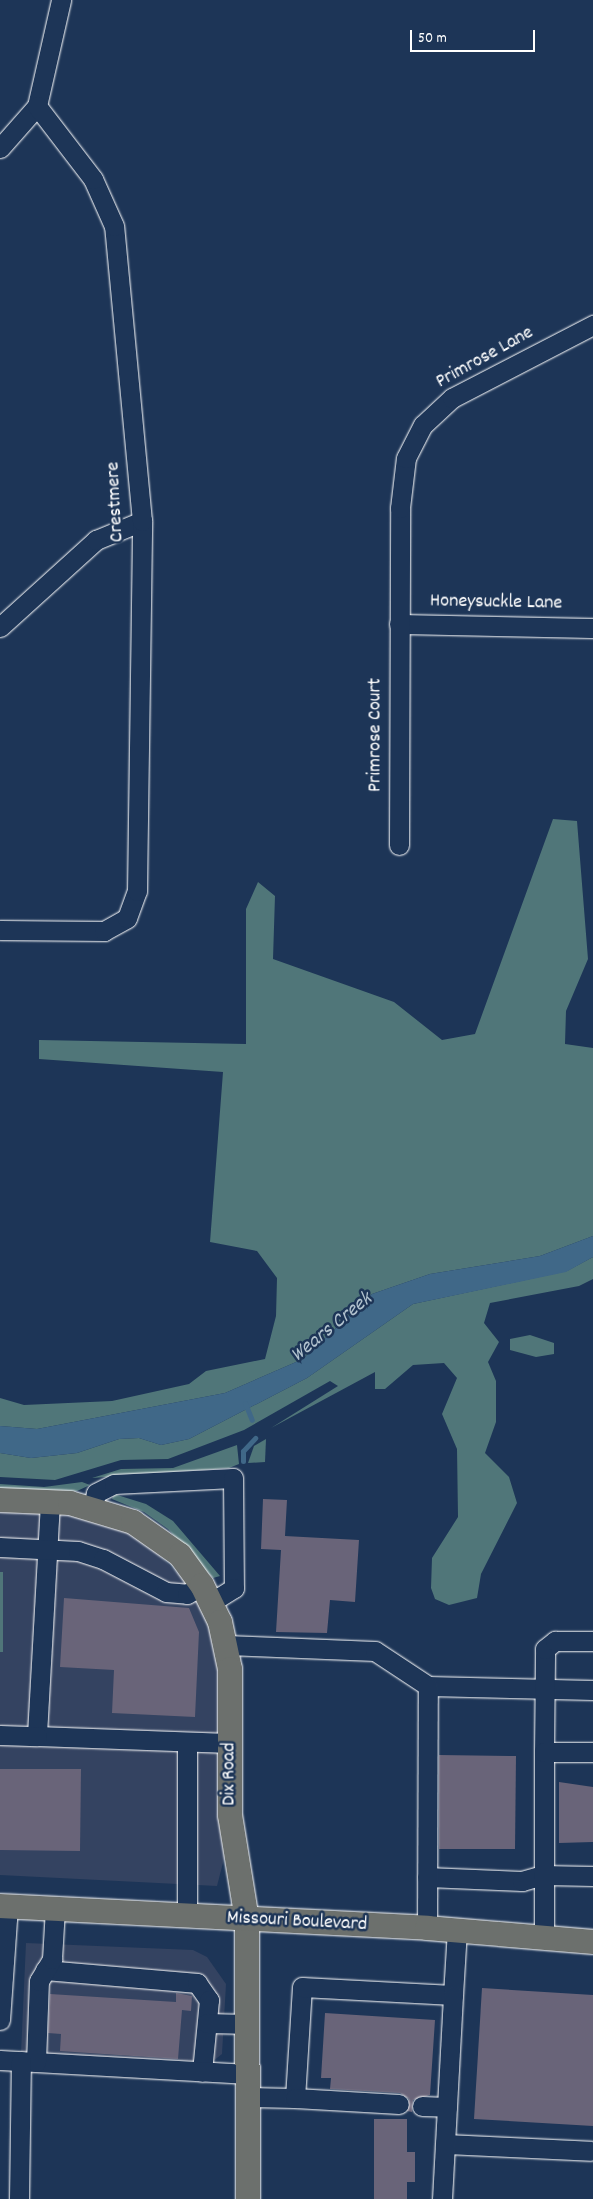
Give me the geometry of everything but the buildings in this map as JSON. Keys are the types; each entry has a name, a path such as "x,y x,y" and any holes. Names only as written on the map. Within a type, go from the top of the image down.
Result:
{"main road":[{"name":"Dix Road","path":"0,1500 50,1502 93,1507 133,1522 166,1542 207,1593 227,1644 230,1814 247,1920 249,2024 248,2199"},
{"name":"Missouri Boulevard","path":"4,1906 427,1928 593,1942"}],"street":[{"path":"0,148 37,106 61,0"},
{"name":"Crestmere","path":"0,930 104,931 127,918 137,891 142,521 114,226 79,156 37,106"},
{"name":"Primrose Lane","path":"399,624 400,508 406,458 423,425 452,398 593,325"},
{"path":"0,627 96,540 142,521"},
{"name":"Honeysuckle Lane","path":"399,624 593,628"},
{"name":"Primrose Court","path":"399,624 399,845"},
{"path":"0,1547 47,1548 103,1558 166,1592 207,1593 234,1588 233,1478 114,1484 96,1493 93,1507"},
{"path":"37,1736 50,1502"},
{"path":"544,1938 544,1690 547,1645 593,1641"},
{"path":"227,1644 375,1651 428,1686 593,1690"},
{"path":"427,1928 428,1686"},
{"path":"0,1735 229,1743"},
{"path":"187,1742 187,1917"},
{"path":"544,1752 593,1752"},
{"path":"427,1877 522,1881 543,1875 593,1876"},
{"path":"0,2020 4,1906"},
{"path":"19,2199 29,2062 39,1980 52,1959 55,1909"},
{"path":"442,2199 457,1930"},
{"path":"45,1970 197,1983 209,2000 202,2072"},
{"path":"295,2098 302,1987 453,1996"},
{"path":"207,2023 249,2024"},
{"path":"0,2060 202,2072 295,2098 399,2104"},
{"path":"422,2106 447,2107"},
{"path":"445,2144 591,2151"}],"shaded area":[{"path":"593,1236 593,1257 566,1272 413,1304 307,1378 189,1439 161,1445 139,1438 119,1439 77,1453 31,1458 0,1453 0,1426 37,1429 225,1393 303,1359 372,1294 430,1274 540,1256"},
{"path":"0,1512 68,1514 109,1524 145,1541 189,1585 215,1638 219,1664 227,1847 217,1886 0,1875"},
{"path":"26,1943 193,1950 207,1957 226,1984 222,2054 212,2062 21,2053"}],"green space":[{"path":"553,819 577,821 588,959 566,1011 565,1044 593,1048 593,1236 540,1256 430,1274 372,1294 303,1359 225,1393 37,1429 0,1426 0,1398 24,1405 112,1401 189,1384 206,1371 265,1359 276,1316 277,1278 257,1251 210,1242 223,1072 39,1059 39,1040 246,1044 246,909 258,882 275,896 273,959 394,1002 442,1040 475,1034"},
{"path":"593,1257 593,1279 579,1286 490,1303 484,1323 499,1342 488,1362 496,1381 496,1422 485,1453 509,1477 517,1503 481,1574 477,1598 449,1605 435,1599 431,1588 432,1558 458,1517 457,1449 442,1414 457,1378 444,1363 413,1365 385,1389 375,1389 375,1372 271,1428 338,1386 330,1381 244,1430 168,1459 121,1460 55,1480 0,1477 0,1453 31,1458 77,1453 119,1439 139,1438 161,1445 189,1439 307,1378 413,1304 567,1271"},
{"path":"530,1335 554,1343 554,1354 536,1357 510,1350 510,1339"},
{"path":"266,1439 265,1462 248,1463 254,1446"},
{"path":"237,1445 239,1464 229,1468 92,1478 121,1469 173,1468"},
{"path":"82,1482 90,1485 77,1491 0,1489 0,1484 44,1487"},
{"path":"114,1494 146,1504 173,1521 220,1576 213,1578 168,1529 144,1512 112,1499"},
{"path":"0,1572 3,1572 3,1652 0,1652"}],"waterway":[{"path":"245,1403 252,1420"},
{"path":"243,1461 243,1451 255,1438"}],"water label":[{"name":"Wears Creek","path":"332,1328"}]}
